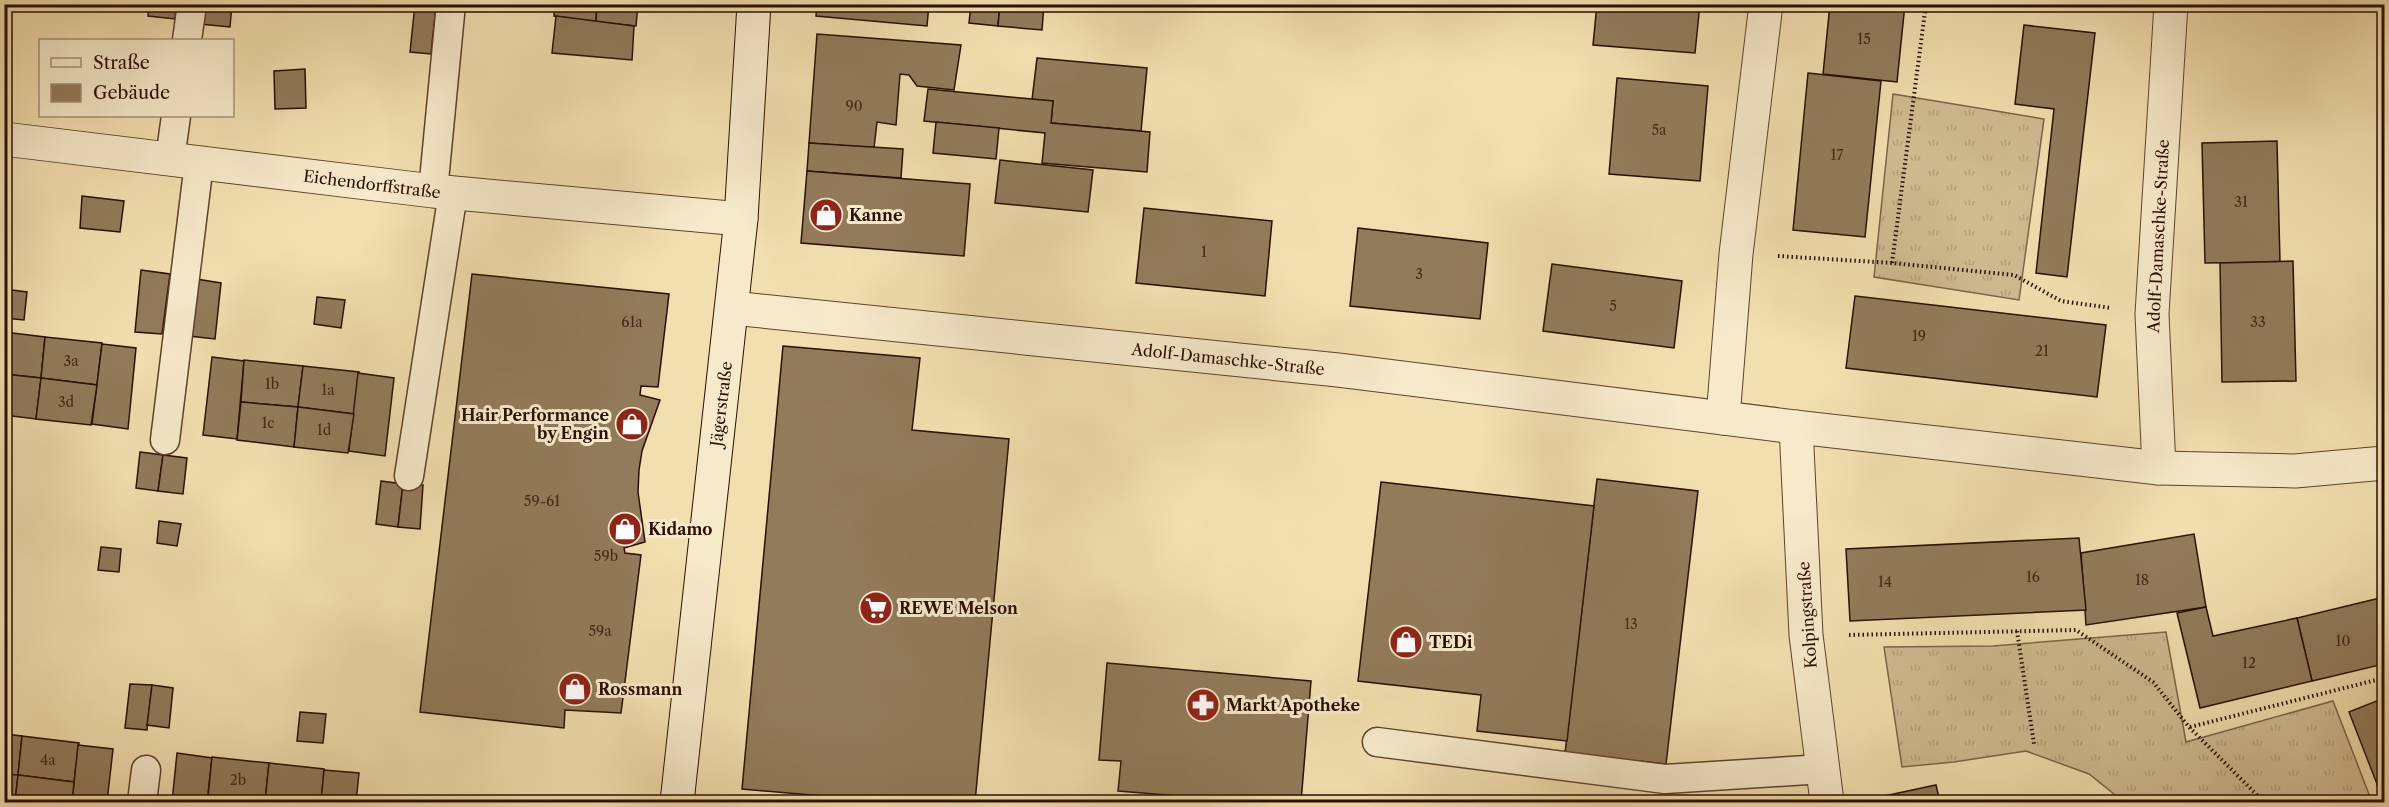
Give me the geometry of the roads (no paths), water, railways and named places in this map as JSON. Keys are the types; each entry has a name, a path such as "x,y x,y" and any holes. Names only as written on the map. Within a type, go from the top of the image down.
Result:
{"street":[{"name":"Jägerstraße","path":"677,802 741,219 754,4"},
{"path":"1723,418 1736,254 1766,4"},
{"name":"Adolf-Damaschke-Straße","path":"2159,468 2152,314 2171,4"},
{"name":"Eichendorffstraße","path":"4,139 443,192 741,219"},
{"name":"Adolf-Damaschke-Straße","path":"732,308 1338,370 1796,427 2159,468 2295,471 2385,463"},
{"name":"Kolpingstraße","path":"1796,427 1806,635 1827,802"}],"lane":[{"path":"187,39 192,4"},
{"path":"409,476 443,192 451,4"},
{"path":"165,440 184,161 176,117"},
{"path":"1377,742 1665,779 1823,770"},
{"path":"142,802 146,770"}],"place":[{"name":"Kanne","path":"826,215"},
{"name":"Hair Performance by Engin","path":"632,424"},
{"name":"Kidamo","path":"625,529"},
{"name":"REWE Melson","path":"876,608"},
{"name":"TEDi","path":"1406,642"},
{"name":"Rossmann","path":"575,689"},
{"name":"Markt Apotheke","path":"1203,705"}]}
